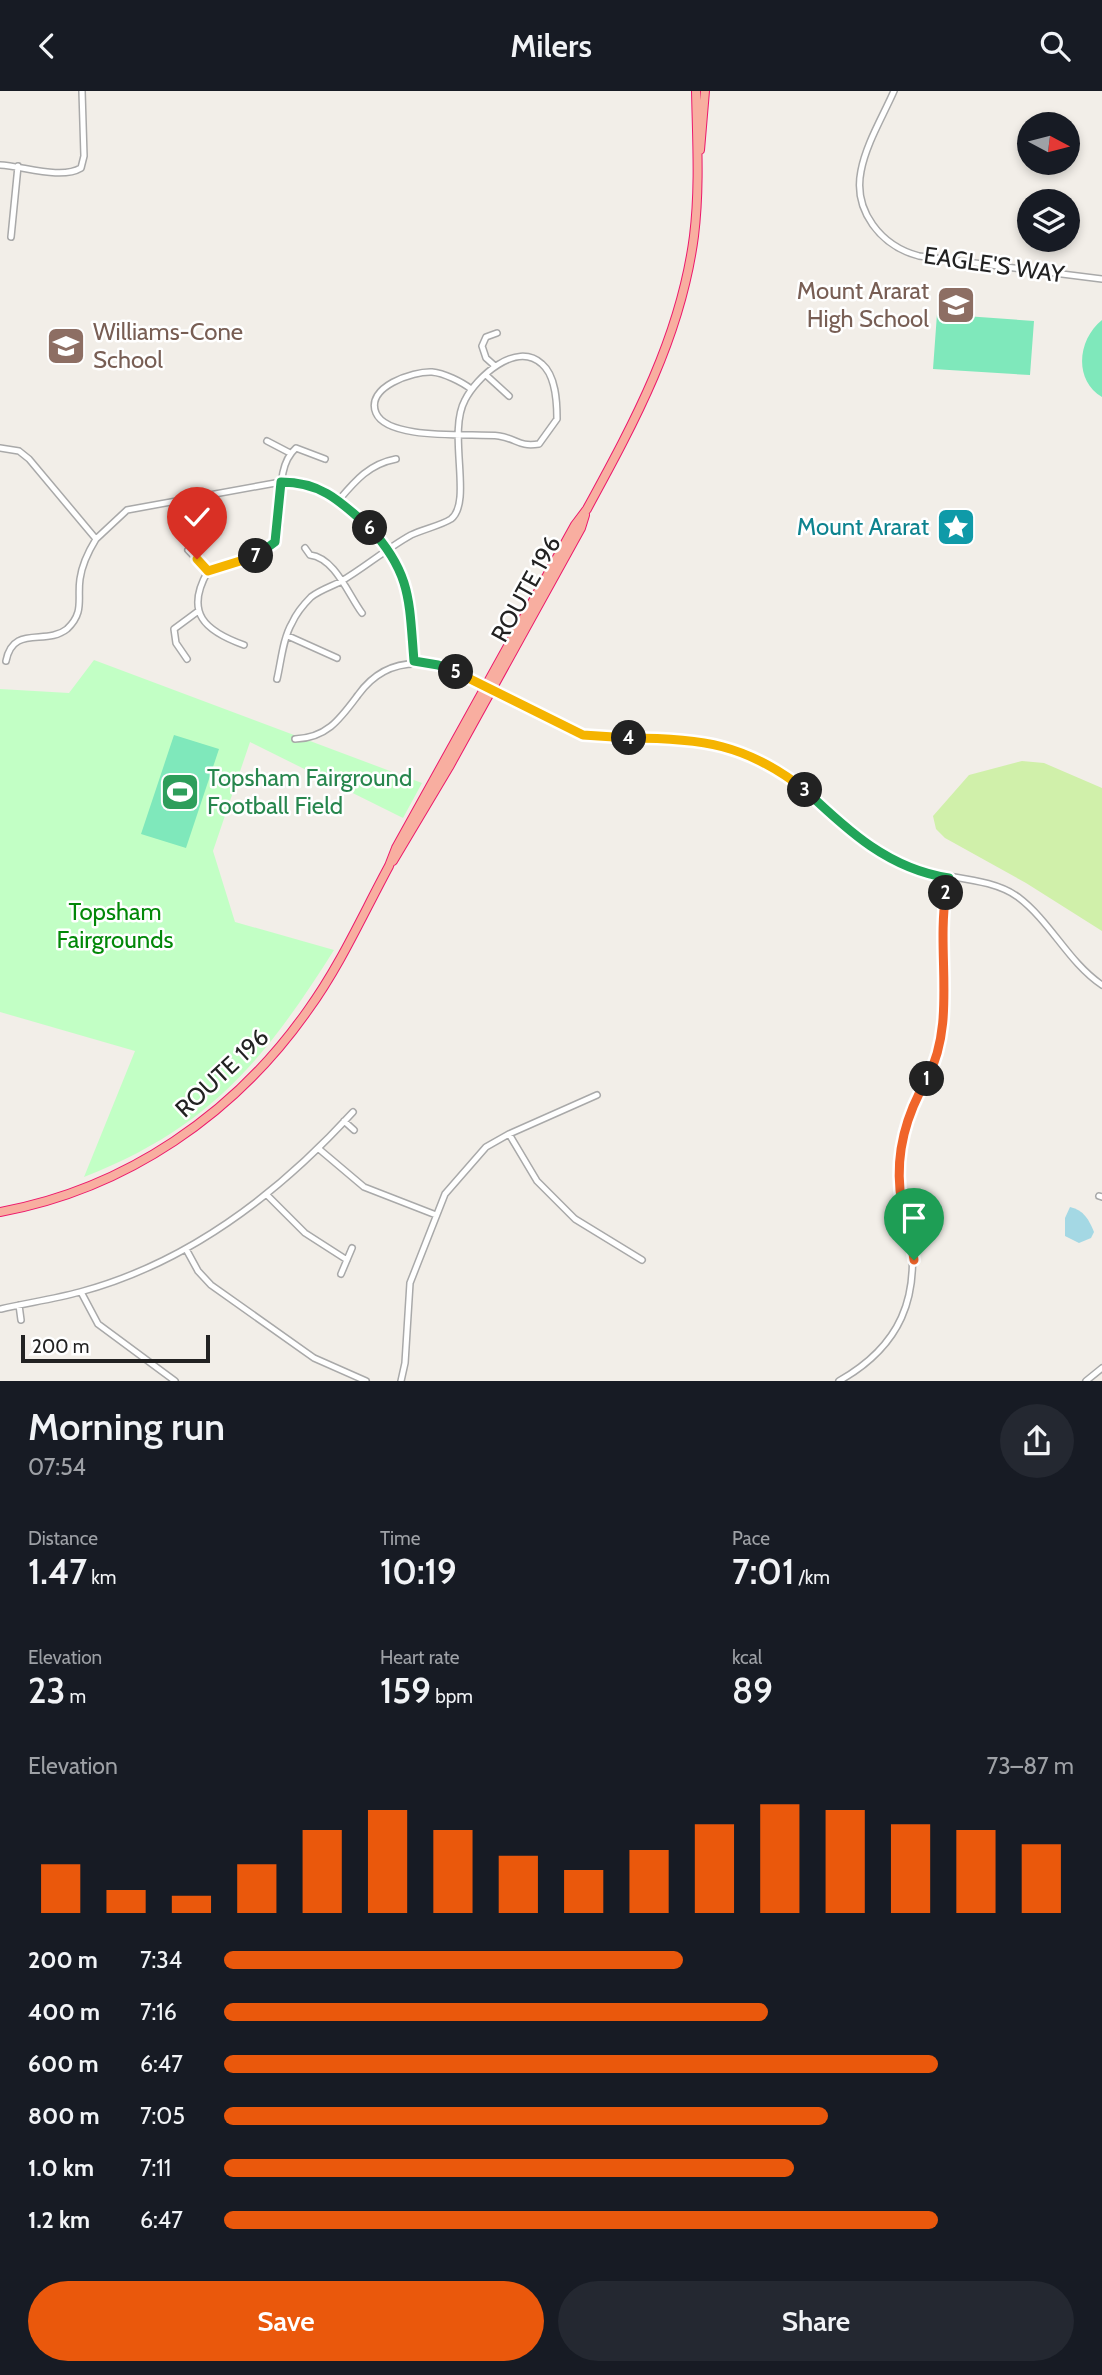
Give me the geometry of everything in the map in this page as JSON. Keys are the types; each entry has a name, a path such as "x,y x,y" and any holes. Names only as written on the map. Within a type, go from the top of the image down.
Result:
{"highway":[{"name":"ROUTE 196","path":"0,1212 42,1203 114,1176 167,1148 227,1103 276,1053 309,1009 389,866 402,850 489,687 581,528 587,509 635,422 672,333 690,263 699,157 696,91"},
{"name":"ROUTE 196","path":"699,157 704,137 705,91"}],"street":[{"path":"0,165 58,172 75,172 81,168 84,156 82,91"},
{"name":"EAGLE'S WAY","path":"894,91 864,160 860,180 863,205 883,238 919,256 1102,279"},
{"path":"11,237 18,166"},
{"path":"495,366 486,358 482,346 486,337 497,333"},
{"path":"277,679 290,624 311,598 415,534 450,519 457,511 462,491 456,435 458,416 471,389 495,366 517,358 531,358 543,364 552,379 557,419 549,435 539,444 524,446 498,436 456,435 426,434 394,426 383,421 376,413 375,400 383,388 419,373 434,372 471,389"},
{"path":"486,375 509,396"},
{"path":"267,441 290,453"},
{"path":"244,645 221,636 197,612 198,589 208,571 269,549 277,531 281,482 290,453 296,447 304,448 326,459"},
{"path":"0,448 19,451 29,459 96,539"},
{"path":"338,501 359,477 381,462 396,459"},
{"path":"6,661 8,650 17,642 65,630 76,617 82,600 79,582 84,560 96,539 127,510 281,482 309,484 338,501 369,527 390,550 404,577 409,597 414,661"},
{"path":"305,548 310,555 321,557 332,567 362,613"},
{"path":"188,550 208,571"},
{"path":"187,659 176,643 174,629 197,612"},
{"path":"288,636 337,658"},
{"path":"295,739 323,733 342,718 370,679 388,668 414,661 438,665 489,687 583,735 598,738 680,738 751,756 782,773 849,832 887,858 924,873 993,885 1017,897 1030,907 1067,954 1102,985"},
{"path":"844,1380 889,1339 904,1316 911,1296 914,1260 910,1226 900,1190 901,1147 909,1114 929,1076 940,1046 944,903 949,878"},
{"path":"401,1381 405,1363 410,1283 445,1195 486,1147 597,1095"},
{"path":"1,1309 81,1292 186,1249 267,1195 318,1149 353,1112"},
{"path":"344,1121 354,1130"},
{"path":"509,1134 537,1181 575,1219 642,1260"},
{"path":"318,1149 364,1187 436,1215"},
{"path":"267,1195 305,1233 346,1260"},
{"path":"341,1274 352,1248"},
{"path":"186,1249 205,1279 234,1303 314,1357 366,1381"},
{"path":"81,1292 99,1324 175,1381"},
{"path":"19,1305 21,1320"},
{"path":"1086,1381 1102,1369"}],"green space":[{"path":"937,314 1034,321 1030,375 933,369"},
{"path":"1102,320 1102,397 1086,380 1082,359 1088,338"},
{"name":"Topsham Fairgrounds","path":"94,660 422,783 403,818 250,742 213,851 235,922 334,950 283,1025 230,1087 200,1113 166,1136 128,1158 84,1177 135,1051 0,1012 0,689 69,693"},
{"name":"Topsham Fairground Football Field","path":"174,735 219,749 186,848 141,834"},
{"path":"1022,761 1044,763 1102,788 1102,931 1026,883 945,838 936,829 933,816 969,775"}],"water":[{"path":"1070,1207 1079,1210 1088,1220 1094,1232 1091,1238 1079,1243 1065,1236 1065,1218"}],"place":[{"name":"Mount Ararat High School","path":"956,305"},
{"name":"Williams-Cone School","path":"66,346"},
{"name":"Mount Ararat","path":"956,527"},
{"name":"Topsham Fairground Football Field","path":"180,792"}],"route":[{"path":"197,559 208,571 262,554 275,542 281,482 300,482 320,488 369,527 390,550 404,577 409,597 414,661 438,665 461,674 583,735 598,738 680,738 751,756 804,789 849,832 887,858 924,873 949,878 944,903 943,1023 940,1046 929,1076 909,1114 901,1147 900,1190 910,1226 914,1260"}]}
